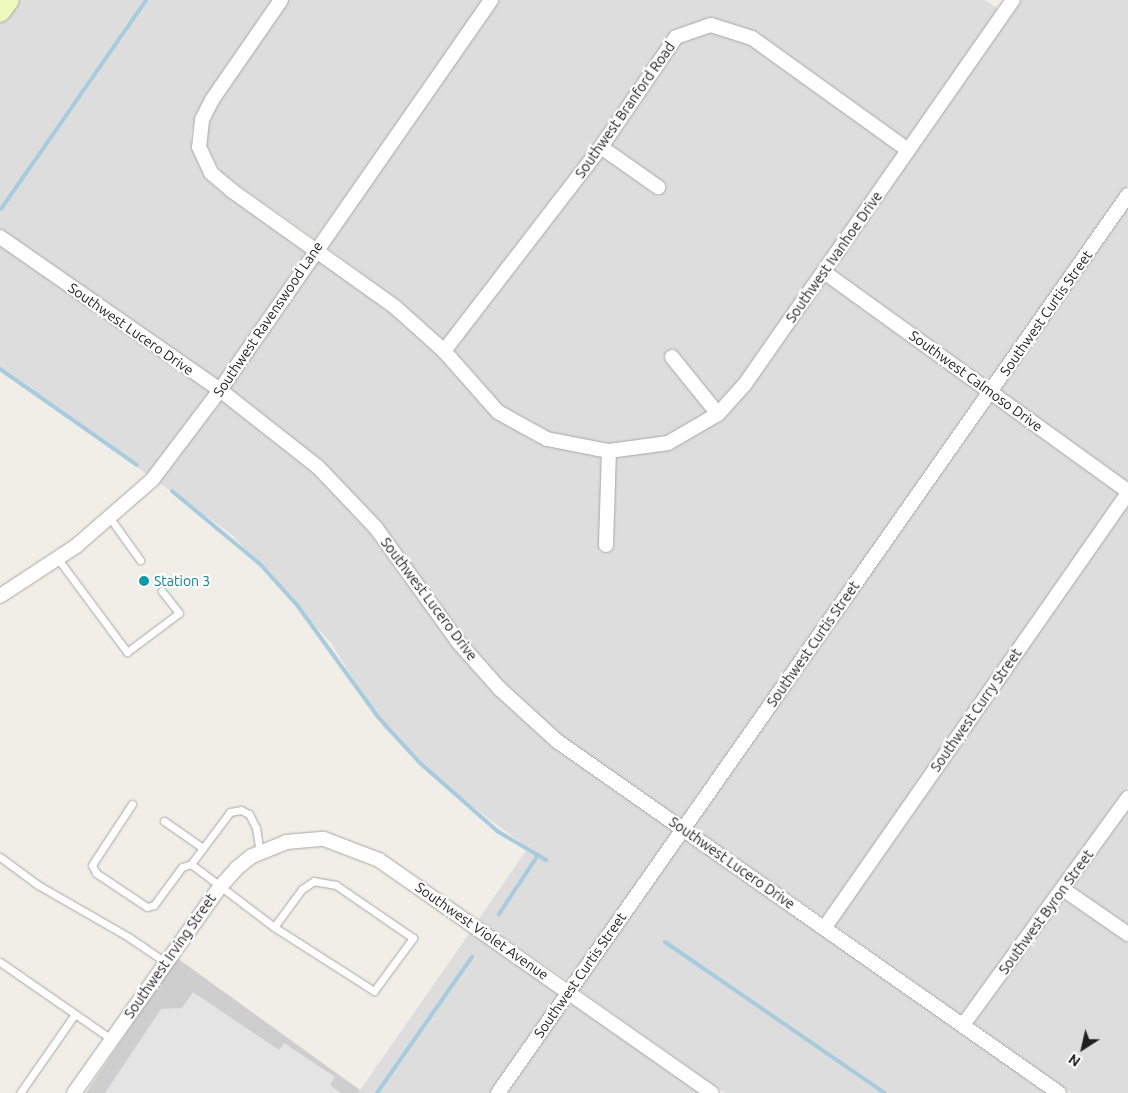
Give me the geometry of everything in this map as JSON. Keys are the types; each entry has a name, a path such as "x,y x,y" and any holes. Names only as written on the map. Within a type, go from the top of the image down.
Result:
{"main road":[{"path":"0,12 9,0"}],"street":[{"name":"Southwest Ivanhoe Drive","path":"281,0 212,100 202,120 199,139 204,160 217,179 316,248 395,307 444,350 498,412 547,439 610,451 668,442 718,414 745,384 908,150 1006,2"},
{"name":"Southwest Ravenswood Lane","path":"0,596 58,559 110,518 152,480 220,390 316,248 492,0"},
{"name":"Southwest Branford Road","path":"444,350 601,147 676,37 711,26 752,38 908,150"},
{"path":"601,147 658,188"},
{"name":"Southwest Curtis Street","path":"498,1093 1128,195"},
{"name":"Southwest Lucero Drive","path":"0,237 220,390 318,467 376,528 459,643 500,689 557,741 825,927 1059,1093"},
{"name":"Southwest Calmoso Drive","path":"824,272 1128,492"},
{"path":"672,357 718,414"},
{"path":"606,545 610,451"},
{"name":"Southwest Curry Street","path":"825,927 1128,492"},
{"name":"Southwest Byron Street","path":"963,1025 1128,798"},
{"name":"Southwest Violet Avenue","path":"286,842 324,840 379,860 569,991 711,1093"},
{"name":"Southwest Irving Street","path":"74,1093 165,962 220,887 237,868 260,853 286,842"},
{"path":"1063,889 1128,934"}],"lane":[{"path":"110,518 140,560"},
{"path":"58,559 127,652 179,613 162,591"},
{"path":"132,804 92,865 96,873 147,907 154,905 182,868 191,864 230,812 241,810 249,814 256,828 260,853"},
{"path":"164,821 203,848"},
{"path":"0,857 38,885 130,938 165,962"},
{"path":"191,864 274,927 374,992 413,938 336,885 314,881 302,889 274,927"},
{"path":"0,962 111,1039"},
{"path":"20,1093 75,1014"}],"shaded area":[{"path":"16,0 273,0 200,108 191,134 192,146 202,171 212,184 307,250 219,380 0,229 0,23"},
{"path":"288,0 484,0 315,239 222,174 206,145 205,133 217,103"},
{"path":"499,0 985,0 999,9 907,140 755,31 714,19 675,31 596,143 444,341 399,301 325,246"},
{"path":"1021,0 1128,0 1128,184 990,382 833,270"},
{"path":"711,32 749,44 899,152 741,380 718,404 673,348 663,357 707,412 666,436 610,444 550,433 502,406 453,350 602,156 659,197 667,185 610,145 680,43"},
{"path":"1128,206 1128,482 1000,390"},
{"path":"0,246 211,392 148,475 0,370"},
{"path":"317,257 391,312 439,356 493,417 543,445 603,456 599,552 612,551 616,457 717,423 751,387 825,282 982,394 681,819 561,736 505,684 464,638 380,523 323,462 229,388"},
{"path":"221,399 314,473 370,533 453,647 495,694 553,747 673,831 568,981 478,920 528,848 432,776 384,728 331,643 231,534 158,482"},
{"path":"992,401 1120,494 824,918 691,826"},
{"path":"1128,504 1128,787 962,1016 834,925"},
{"path":"1128,808 1128,926 1072,887"},
{"path":"683,838 821,933 1046,1093 725,1093 578,989"},
{"path":"1064,899 1128,943 1128,1093 1071,1093 973,1023"},
{"path":"471,931 560,993 490,1093 358,1093"},
{"path":"177,958 360,1090 358,1093 86,1093"},
{"path":"193,992 279,1050 284,1043 335,1077 330,1085 341,1093 105,1093 161,1009 182,1008"},
{"path":"570,1000 700,1093 505,1093"}],"waterway":[{"path":"1,209 146,0"},
{"path":"0,369 137,465"},
{"path":"172,491 260,564 297,605 378,717 420,763 497,831 546,860"},
{"path":"499,914 538,855"},
{"path":"665,942 885,1093"},
{"path":"377,1093 472,957"}],"place":[{"name":"Station 3","path":"144,581"}]}
